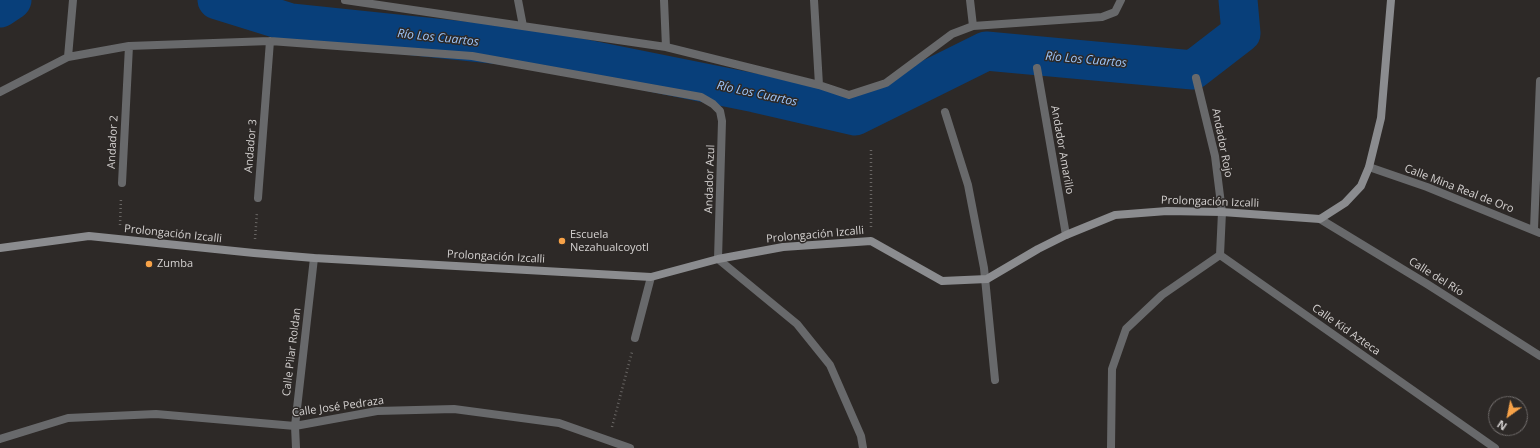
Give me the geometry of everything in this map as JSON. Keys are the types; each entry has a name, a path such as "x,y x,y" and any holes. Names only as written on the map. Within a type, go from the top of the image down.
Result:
{"street":[{"path":"68,57 73,0"},
{"path":"346,0 373,2 666,47 819,85 848,95 886,83 952,34 973,26 1102,17 1115,12 1121,0"},
{"path":"518,0 523,26"},
{"path":"664,0 666,47"},
{"path":"814,0 819,85"},
{"path":"970,0 973,26"},
{"path":"1320,219 1345,203 1361,186 1369,167 1381,118 1391,0"},
{"path":"0,92 68,57 129,46 270,41"},
{"name":"Andador Azul","path":"270,41 472,56 701,97 713,104 720,111 722,121 718,259"},
{"name":"Andador 3","path":"258,198 270,41"},
{"name":"Andador 2","path":"122,183 129,46"},
{"name":"Andador Amarillo","path":"1036,68 1066,235"},
{"name":"Andador Rojo","path":"1196,78 1215,156 1222,212"},
{"path":"1537,231 1540,81"},
{"path":"945,112 968,185 986,279 995,380"},
{"name":"Calle Mina Real de Oro","path":"1369,167 1427,187 1537,231"},
{"name":"Prolongación Izcalli","path":"0,248 89,236 314,258 651,277 718,259 783,247 871,241 942,281 986,279 1038,249 1066,235 1115,215 1167,210 1222,212 1320,219"},
{"path":"1111,448 1112,369 1126,329 1162,295 1220,255 1222,212"},
{"name":"Calle del Río","path":"1320,219 1428,284 1540,356"},
{"name":"Calle Kid Azteca","path":"1220,255 1495,448"},
{"name":"Calle Pilar Roldan","path":"296,448 295,426 314,258"},
{"path":"718,259 797,324 830,365 861,436 863,448"},
{"path":"635,338 651,277"},
{"name":"Calle José Pedraza","path":"0,439 68,418 156,414 295,426 377,411 454,409 559,423 630,448"}],"path":[{"path":"871,150 871,212"},
{"name":"Andador 2","path":"119,240 122,183"},
{"path":"254,253 258,198"},
{"path":"608,441 635,338"}],"waterway":[{"name":"Río Los Cuartos","path":"0,8 12,0"},
{"name":"Río Los Cuartos","path":"217,0 291,23 531,48 755,93 855,116 986,51 1193,70 1241,33 1238,0"}],"place":[{"name":"Escuela Nezahualcoyotl","path":"562,241"},
{"name":"Zumba","path":"149,264"}]}
